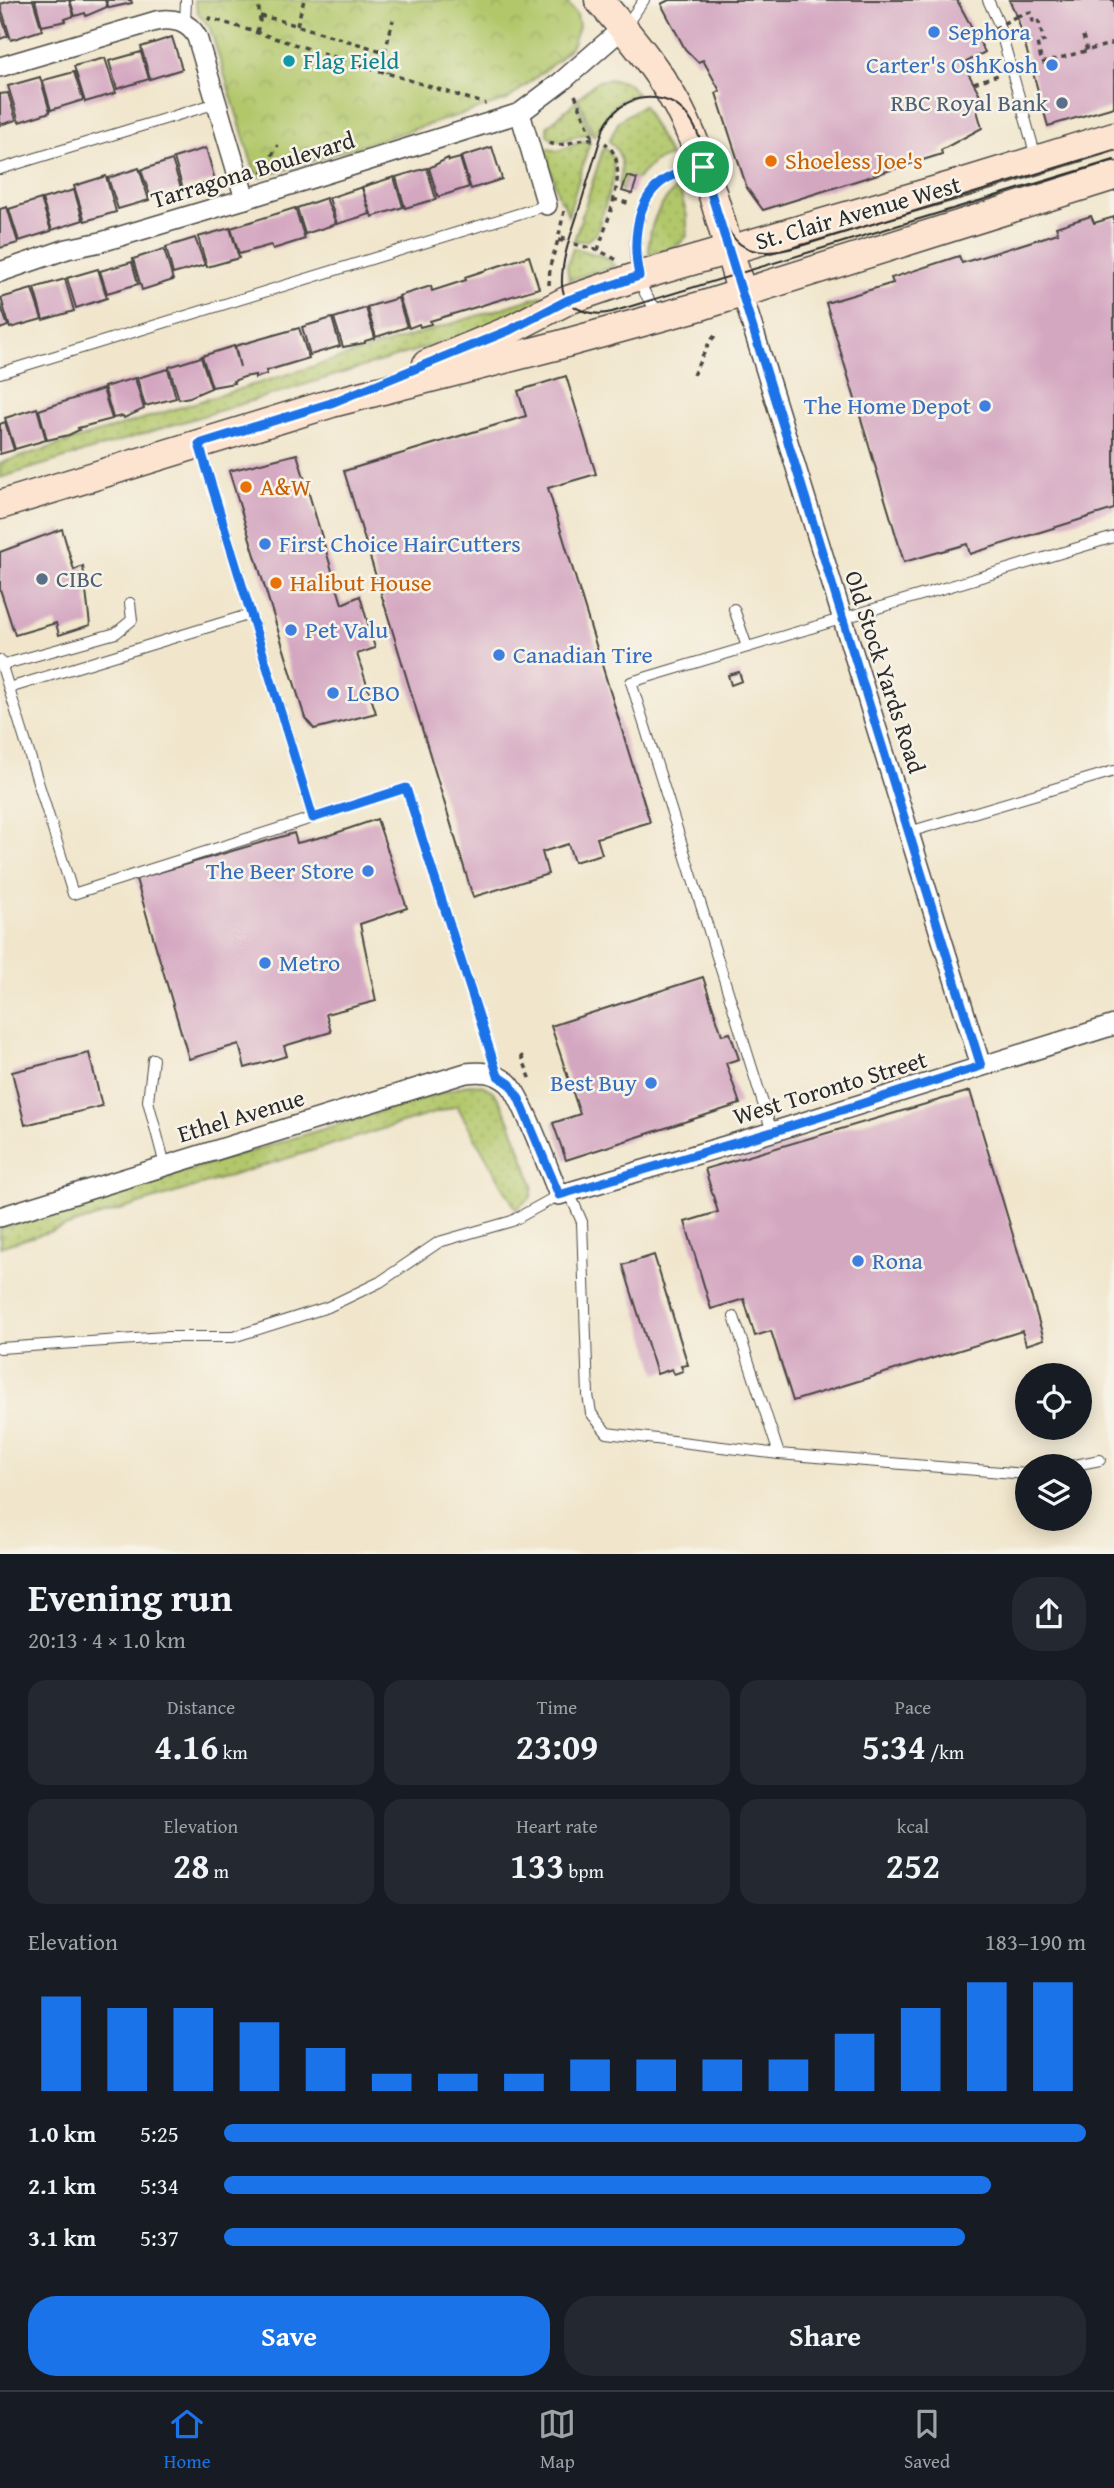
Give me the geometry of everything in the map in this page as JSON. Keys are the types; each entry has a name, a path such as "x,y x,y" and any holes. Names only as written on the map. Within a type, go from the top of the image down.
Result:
{"main road":[{"path":"599,0 644,52 681,113 703,167 742,293"},
{"name":"St. Clair Avenue West","path":"331,403 510,330 630,272 728,251 1114,136"},
{"name":"St. Clair Avenue West","path":"0,505 331,403 559,345 742,293 1114,176"}],"street":[{"path":"0,68 156,21 175,20 195,24 244,199"},
{"name":"Tarragona Boulevard","path":"0,272 68,248 101,242 520,113 561,82 623,28"},
{"path":"520,113 547,205"},
{"name":"Old Stock Yards Road","path":"742,293 981,1066"},
{"name":"West Toronto Street","path":"564,1193 772,1132 1114,1025"},
{"name":"Ethel Avenue","path":"0,1217 466,1073 482,1071 498,1076"},
{"path":"498,1076 510,1084 519,1099 564,1193"}],"lane":[{"path":"186,0 195,24"},
{"path":"623,28 644,0"},
{"path":"988,0 998,22 1037,159"},
{"path":"0,169 217,103"},
{"path":"667,315 649,302 630,272 637,230 643,208 657,186 679,173 703,167"},
{"path":"0,373 547,205"},
{"path":"199,444 313,818"},
{"path":"772,1132 631,682 1114,537"},
{"path":"130,603 132,620 116,633 1,662 73,894 406,788 498,1076"},
{"path":"734,609 747,647"},
{"path":"9,688 251,614"},
{"path":"909,832 1114,771"},
{"path":"153,1059 148,1101 165,1165"},
{"path":"0,1348 165,1337 233,1337 328,1307 380,1282 439,1242 512,1221 564,1193 582,1222 588,1395 592,1413 607,1433 779,1454 1015,1473"},
{"path":"734,1317 779,1454"},
{"path":"1092,1462 1100,1460"}],"path":[{"path":"257,32 260,16 258,0"},
{"path":"297,25 304,0"},
{"path":"977,37 1017,16 1031,12 1033,21 1038,19 1044,41 1037,43 1042,63 1114,43"},
{"path":"260,16 385,52"},
{"path":"195,24 210,18 486,104 488,110"},
{"path":"388,73 385,52 393,20"},
{"path":"1083,36 1087,51"},
{"path":"974,83 1002,74"},
{"path":"549,144 562,145 583,138 593,141 575,95"},
{"path":"598,250 619,170 615,154 605,143"},
{"path":"258,180 278,145"},
{"path":"549,292 550,266 565,233"},
{"path":"574,244 617,258 630,272"},
{"path":"693,375 709,343 718,332"}],"green space":[{"path":"194,0 565,0 577,15 579,26 573,44 558,60 507,100 261,177 254,170 210,28 198,13"},
{"path":"608,79 628,83 637,94 614,106 594,136 578,98 596,82"},
{"path":"576,101 590,134 562,141 553,140 547,134 547,127"},
{"path":"643,105 670,156 654,162 637,179 627,176 622,191 619,186 622,167 620,156 609,141 619,121"},
{"path":"582,141 590,141 568,216 563,201 560,201 544,148 558,151"},
{"path":"604,146 614,159 614,177 596,234 586,241 574,241"},
{"path":"679,186 687,217 687,236 677,246 649,255 650,235 655,217"},
{"path":"573,248 605,257 615,266 569,280 567,266"},
{"path":"554,292 555,295 463,336 0,478 0,463"},
{"path":"470,1084 491,1090 509,1119 533,1185 531,1197 516,1209 457,1106 0,1247 0,1228"}],"building":[{"path":"15,0 33,0 42,30 11,40 0,4"},
{"path":"35,0 69,0 74,16 65,19 66,21 42,26"},
{"path":"70,0 105,0 107,7 86,16 85,13 75,16"},
{"path":"106,0 131,0 132,3 109,8"},
{"path":"669,0 957,0 985,52 963,64 984,102 976,107 982,128 941,150 942,154 763,210 747,188 716,93 720,91 703,60 698,62 685,49 661,4"},
{"path":"1009,0 1114,0 1114,107 1048,126 1017,16"},
{"path":"0,12 8,36 0,39"},
{"path":"172,37 182,69 150,79 141,47"},
{"path":"141,52 149,79 117,89 109,61"},
{"path":"105,58 116,93 85,102 74,66"},
{"path":"74,72 83,100 51,110 44,80"},
{"path":"40,77 50,112 19,122 8,86"},
{"path":"8,93 16,120 0,125 0,94"},
{"path":"492,147 502,179 471,189 461,157"},
{"path":"206,148 215,180 183,189 174,158"},
{"path":"448,158 449,161 460,158 469,187 438,197 429,168"},
{"path":"172,160 181,188 151,198 141,170"},
{"path":"139,168 149,200 118,209 108,178"},
{"path":"427,168 436,199 405,208 396,177"},
{"path":"106,176 116,212 85,221 74,186"},
{"path":"627,176 637,179 632,194 622,191"},
{"path":"394,177 403,207 372,217 362,187"},
{"path":"362,188 370,214 337,224 329,198"},
{"path":"74,190 83,220 52,230 42,199"},
{"path":"326,198 336,224 305,234 297,208"},
{"path":"41,199 51,231 19,241 9,209"},
{"path":"7,207 18,243 0,248 0,209"},
{"path":"295,208 305,239 273,249 271,245 239,254 231,228"},
{"name":"The Home Depot","path":"1091,216 1094,223 1114,217 1114,509 970,554 967,544 904,562 826,303 893,283 891,278 959,256 962,263 1058,233 1056,227"},
{"path":"230,228 239,258 207,267 198,237"},
{"path":"195,238 205,265 173,274 166,247"},
{"path":"164,249 173,280 142,290 133,259"},
{"path":"529,256 539,288 430,321 431,324 420,327 419,324 409,328 399,296 431,286 432,291"},
{"path":"132,262 138,284 107,293 100,271"},
{"path":"98,269 107,298 76,308 67,278"},
{"path":"65,279 74,311 43,320 34,288"},
{"path":"32,289 42,319 10,328 1,298"},
{"path":"398,298 407,327 376,337 367,307"},
{"path":"0,304 8,326 0,329"},
{"path":"366,308 375,338 365,343 343,347 334,318"},
{"path":"332,318 340,346 310,355 302,327"},
{"path":"299,328 309,358 266,371 267,374 255,378 255,375 244,377 233,381 234,383 212,387 202,356 234,346 240,367 235,346"},
{"path":"201,357 211,388 179,399 169,367"},
{"path":"168,369 176,398 145,406 137,378"},
{"name":"Canadian Tire","path":"566,376 596,474 548,488 650,822 597,838 602,854 574,862 568,844 542,852 548,874 473,897 344,471 526,416 518,391"},
{"path":"135,378 144,409 124,418 113,418 104,387"},
{"path":"103,389 112,419 47,440 39,410"},
{"path":"37,408 46,440 15,449 5,418"},
{"path":"5,422 14,450 0,454 0,424"},
{"path":"297,454 342,604 360,596 375,648 357,654 376,713 314,729 305,718 229,471"},
{"name":"CIBC","path":"62,529 74,570 83,566 90,625 59,635 56,623 15,635 0,589 0,552"},
{"path":"739,672 742,681 731,685 728,675"},
{"name":"Metro","path":"377,819 407,908 360,924 376,1001 326,1014 331,1032 284,1046 287,1056 245,1068 239,1044 189,1059 136,879 294,833 297,843"},
{"name":"Best Buy","path":"703,977 722,1035 730,1033 739,1059 726,1063 740,1104 566,1160 553,1123 580,1114 551,1026"},
{"path":"89,1053 102,1106 25,1125 12,1072"},
{"name":"Rona","path":"970,1091 1044,1339 1026,1345 1022,1331 793,1401 771,1331 755,1336 744,1299 711,1309 685,1222 718,1212 705,1169"},
{"path":"654,1255 688,1365 681,1366 683,1371 674,1374 672,1369 657,1374 623,1265"}],"tram line":[{"path":"1114,150 798,247 758,251 740,244 728,229 698,134 686,114 669,102 638,99 621,107 604,127 566,250 562,276 564,294 573,306 580,310 612,312 1114,160"}],"place":[{"name":"Sephora","path":"934,32"},
{"name":"Flag Field","path":"289,61"},
{"name":"Carter's OshKosh","path":"1052,65"},
{"name":"RBC Royal Bank","path":"1062,103"},
{"name":"Shoeless Joe's","path":"771,161"},
{"name":"The Home Depot","path":"985,406"},
{"name":"A&W","path":"246,487"},
{"name":"First Choice HairCutters","path":"265,544"},
{"name":"CIBC","path":"42,579"},
{"name":"Halibut House","path":"276,583"},
{"name":"Pet Valu","path":"291,630"},
{"name":"Canadian Tire","path":"499,655"},
{"name":"LCBO","path":"333,693"},
{"name":"The Beer Store","path":"368,871"},
{"name":"Metro","path":"265,963"},
{"name":"Best Buy","path":"651,1083"},
{"name":"Rona","path":"858,1261"}],"route":[{"path":"703,167 981,1066 559,1195 519,1099 510,1084 498,1076 406,788 313,818 199,444 331,403 510,330 568,300 639,276 635,258 637,230 650,195 665,180 703,167"}]}
